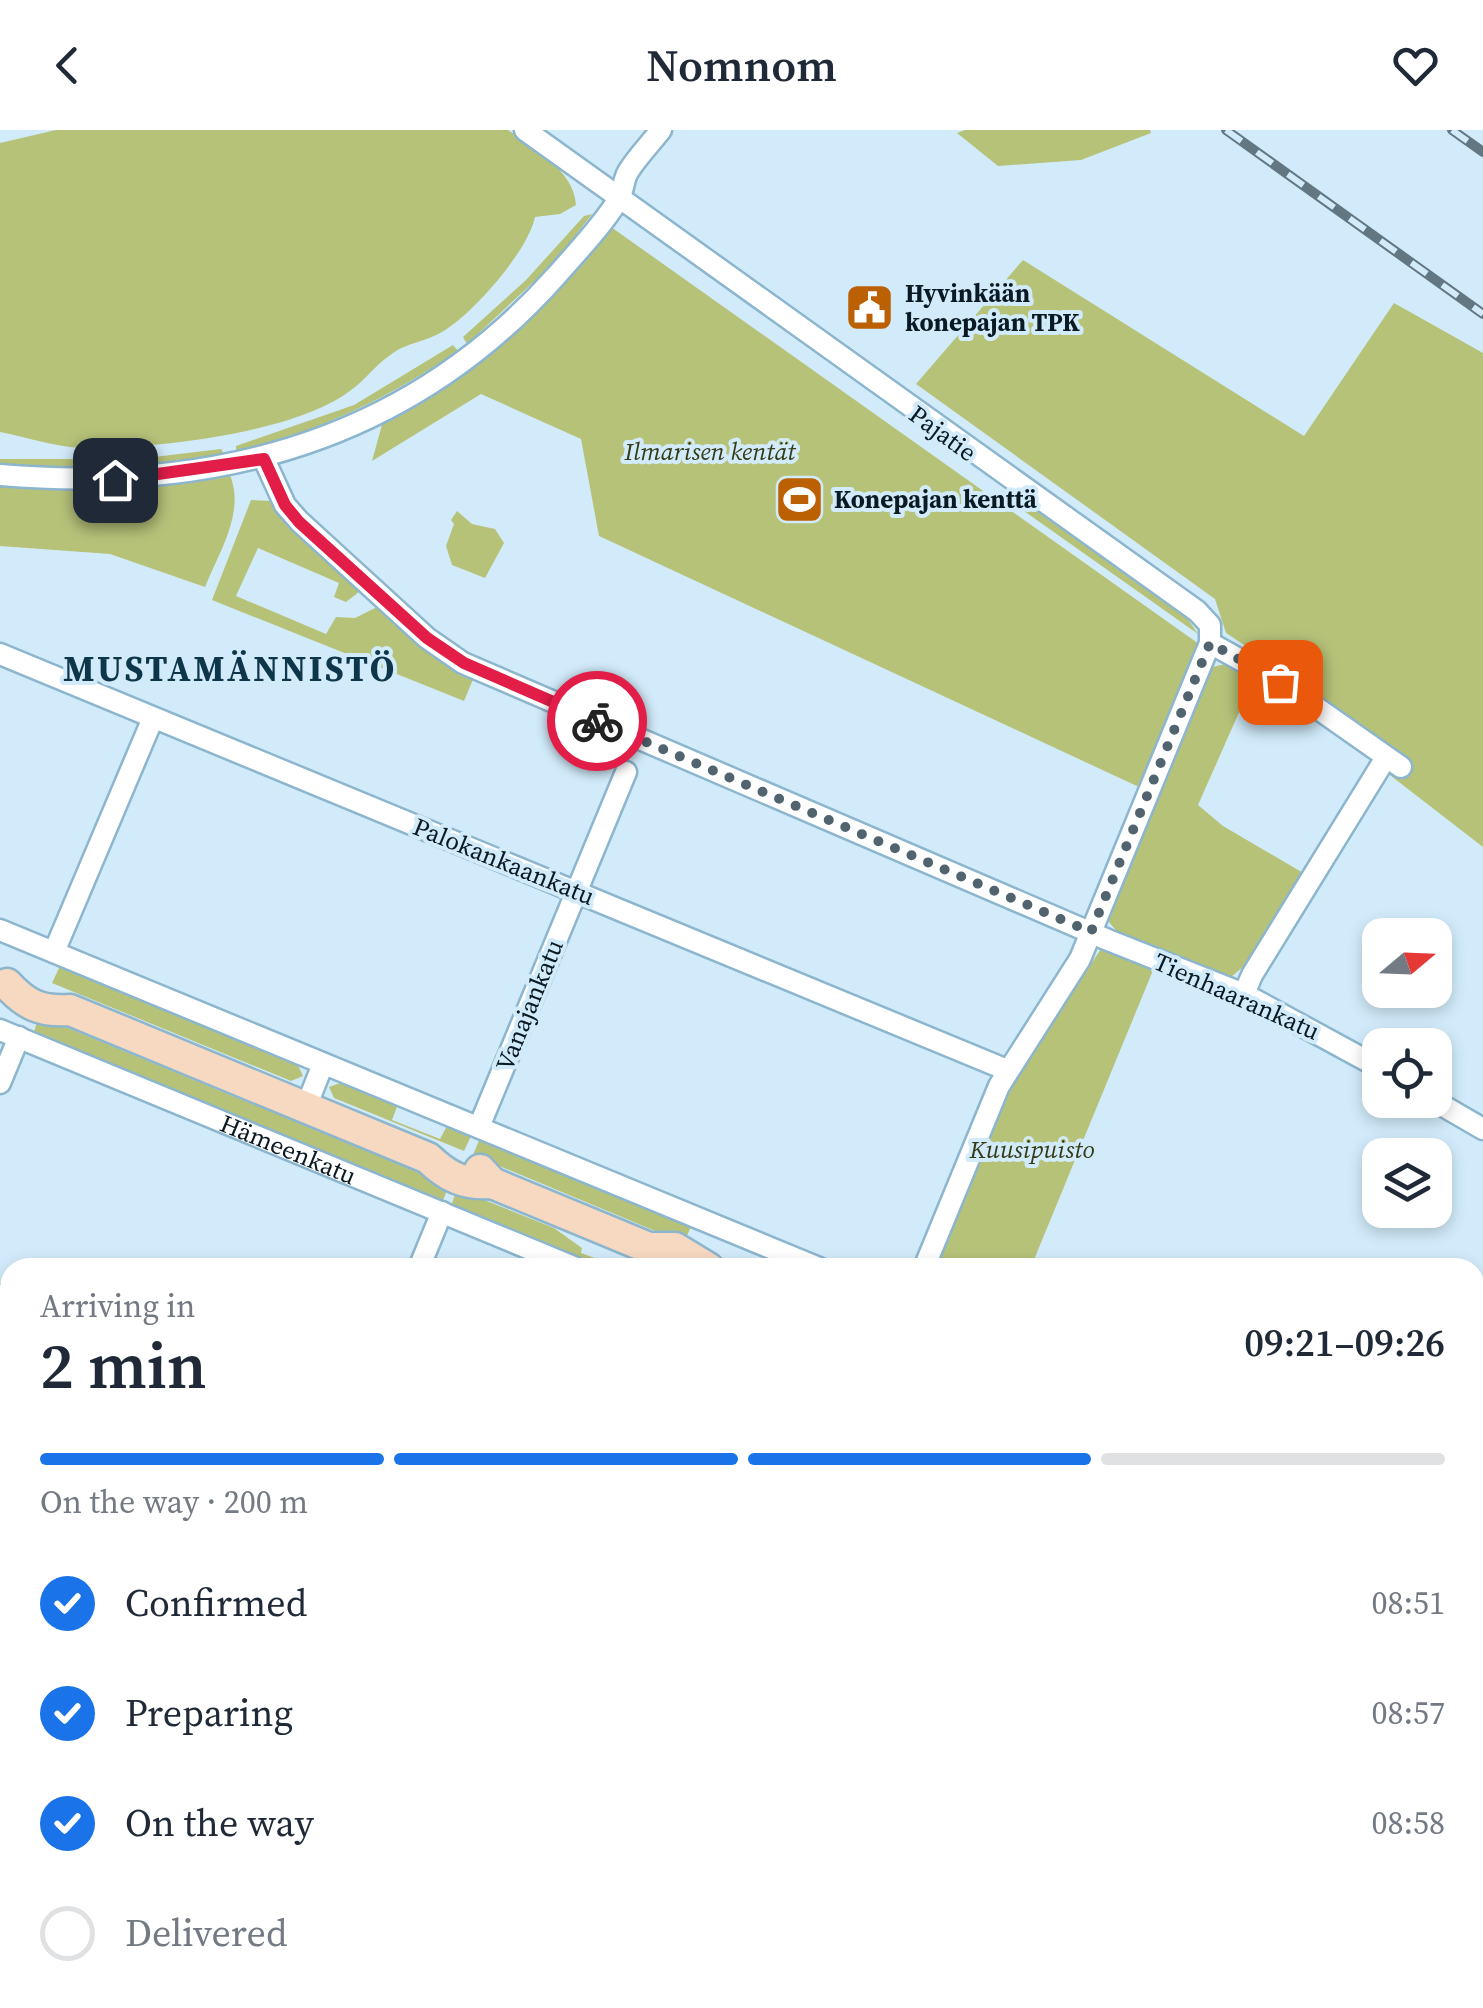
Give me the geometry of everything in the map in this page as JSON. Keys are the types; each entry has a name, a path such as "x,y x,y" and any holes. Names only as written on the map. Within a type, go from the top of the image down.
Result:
{"main road":[{"name":"Hämeenkatu","path":"3,982 31,983 55,993 70,1010 428,1158 452,1156 477,1166 492,1184 659,1258 674,1248 691,1258"}],"street":[{"name":"Pajatie","path":"526,130 1197,612 1210,625 1210,643 1280,682 1393,763 1252,974 1244,994"},
{"path":"0,475 115,480 264,459 380,412 457,364 555,277 620,197 626,174 662,130"},
{"name":"Tienhaarankatu","path":"264,459 285,505 299,522 427,638 464,663 1244,994 1362,1058"},
{"path":"928,1258 1007,1070 1080,959 1210,643"},
{"name":"Palokankaankatu","path":"0,654 1007,1070"},
{"path":"54,952 153,718"},
{"name":"Vanajankatu","path":"478,1127 626,772"},
{"path":"0,930 794,1258"},
{"path":"0,1083 9,1034"},
{"name":"Hämeenkatu","path":"9,1034 552,1258"},
{"name":"Hämeenkatu","path":"306,1107 323,1064"},
{"path":"1452,1111 1483,1130"},
{"path":"424,1258 442,1212"}],"green space":[{"path":"56,130 508,130 560,171 574,193 576,205 560,214 535,217 511,264 455,323 393,353 353,389 322,407 256,429 182,442 111,448 61,446 0,432 0,143"},
{"path":"957,133 1151,133 1081,160 998,166"},
{"path":"592,214 555,262 467,344 463,337 526,280 584,216"},
{"name":"Ilmarisen kentät","path":"611,227 1199,644 1139,787 599,536 581,439 481,394 372,461 383,421 448,383 507,337"},
{"path":"1023,260 1304,436 1394,303 1483,353 1483,847 1373,762 1333,704 1226,633 1215,599 916,384"},
{"path":"453,345 458,351 378,399 295,435 236,454 236,446 354,405"},
{"path":"221,449 225,456 141,465 0,465 0,459 137,459"},
{"path":"230,475 233,517 205,587 110,554 0,546 0,487 119,488"},
{"path":"251,500 272,501 359,592 346,602 334,597 339,583 258,548 236,596 326,634 336,617 355,618 377,607 416,640 474,677 464,701 212,600"},
{"path":"1028,505 1183,612 1198,634 1024,511"},
{"path":"457,511 472,524 495,529 504,543 485,578 452,565 446,546 454,524 451,520"},
{"path":"1230,663 1256,674 1198,805 1223,826 1305,874 1250,961 1231,977 1119,934 1109,922 1108,911 1212,667"},
{"name":"Kuusipuisto","path":"1101,949 1154,968 1035,1258 940,1258 1016,1073"},
{"path":"60,966 297,1063 303,1076 291,1081 52,983"},
{"path":"39,1016 449,1185 442,1203 33,1035"},
{"path":"343,1082 398,1104 392,1120 440,1139 448,1124 472,1134 464,1151 334,1098 329,1087"},
{"path":"480,1138 692,1224 684,1243 473,1155"},
{"path":"457,1189 554,1228 582,1248 581,1253 595,1258 575,1258 451,1206"}],"railway":[{"path":"1226,130 1483,314"},
{"path":"1452,130 1483,152"}],"way so far":[{"path":"597,721 1091,932 1210,643 1280,682"}],"place":[{"name":"Hyvinkään konepajan TPK","path":"870,307"},
{"name":"Konepajan kenttä","path":"799,499"}],"district":[{"name":"MUSTAMÄNNISTÖ","path":"230,669"}],"route":[{"path":"115,480 201,471 264,459 285,505 299,522 427,638 464,663 597,721"}]}
